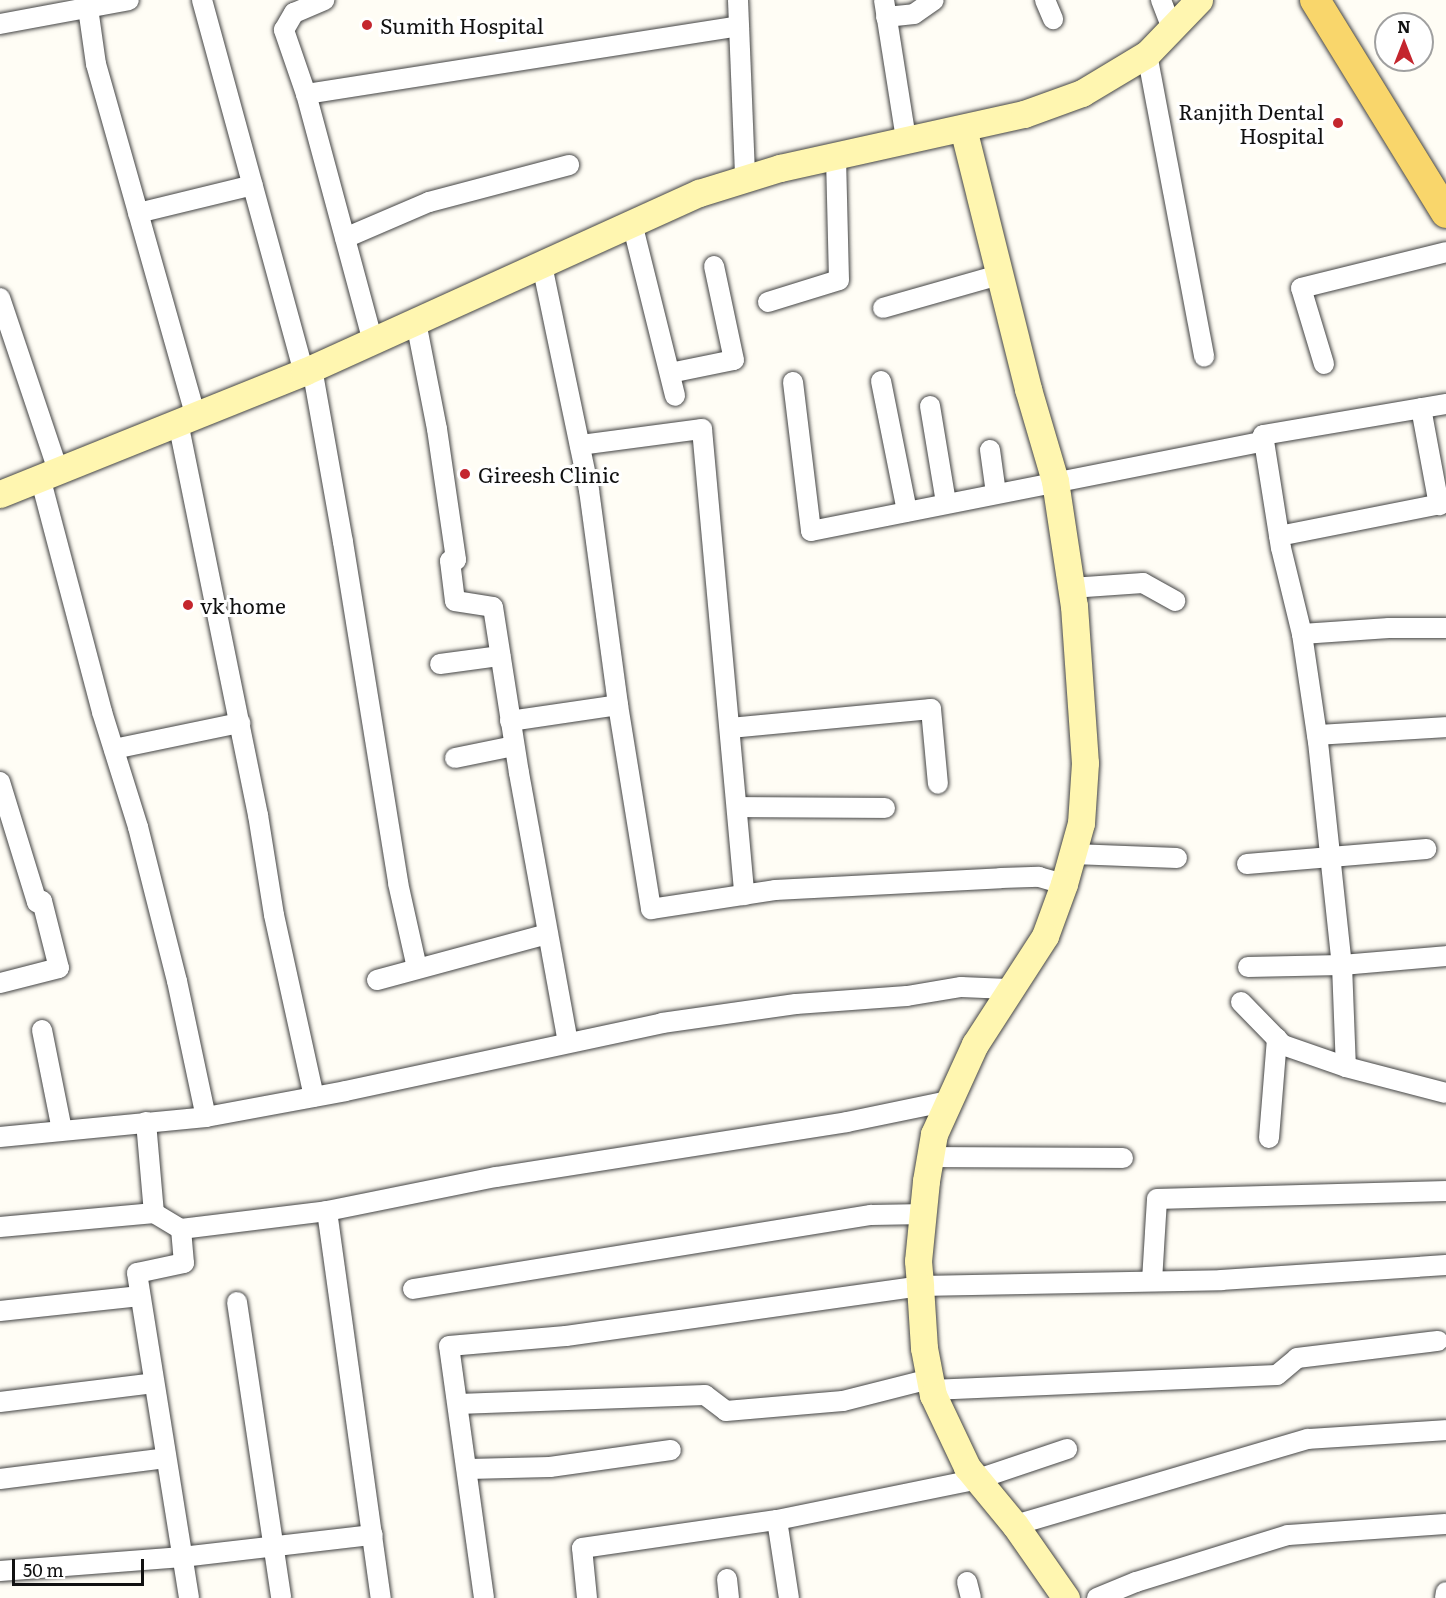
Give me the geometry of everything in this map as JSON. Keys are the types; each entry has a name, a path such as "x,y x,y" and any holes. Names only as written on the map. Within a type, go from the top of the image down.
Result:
{"main road":[{"path":"1316,0 1446,213"}],"street":[{"path":"0,24 129,0"},
{"path":"202,0 253,185 308,370 349,577 398,883 417,968"},
{"path":"324,0 294,13 284,30 306,94 373,342"},
{"path":"738,0 746,178"},
{"path":"906,139 885,9 914,14 934,0"},
{"path":"1045,0 1053,19"},
{"path":"1161,0 1172,28"},
{"path":"0,494 308,370 699,193 746,178 836,155 1024,114 1082,93 1147,54 1200,0"},
{"path":"88,8 96,64 138,213 187,418 258,815 273,915 314,1097"},
{"path":"306,94 739,26"},
{"path":"1147,54 1204,357"},
{"path":"963,128 999,275 1055,481 1071,588 1085,763 1082,824 1045,936 1008,989 975,1044 934,1134 918,1261 924,1348 930,1384 967,1467 1015,1525 1066,1598"},
{"path":"768,302 839,280 836,155"},
{"path":"345,238 429,202 569,165"},
{"path":"138,213 253,185"},
{"path":"632,223 675,396"},
{"path":"1324,364 1301,288 1446,252"},
{"path":"542,265 589,490 618,705 651,909 775,890 1038,877 1064,884"},
{"path":"670,373 734,360 714,266"},
{"path":"883,308 999,275"},
{"path":"0,298 49,474 114,748 138,827 177,981 206,1117"},
{"path":"416,322 437,429 456,560 450,561 455,601 493,607 514,746 568,1042"},
{"path":"881,381 907,511"},
{"path":"793,382 811,531 1264,441"},
{"path":"1346,1067 1342,965 1317,735 1302,634 1279,536 1263,435 1446,404"},
{"path":"930,406 946,503"},
{"path":"1279,536 1442,504 1420,408"},
{"path":"580,445 702,429 744,895"},
{"path":"990,450 996,493"},
{"path":"1071,588 1143,583 1174,601"},
{"path":"1302,634 1389,628 1446,628"},
{"path":"440,664 500,656"},
{"path":"510,721 618,705"},
{"path":"730,728 931,709 938,784"},
{"path":"114,748 240,723"},
{"path":"1317,735 1446,727"},
{"path":"455,758 514,746"},
{"path":"0,782 37,902 42,901 59,968 0,983"},
{"path":"737,807 885,808"},
{"path":"1247,864 1426,849"},
{"path":"1073,854 1177,858"},
{"path":"377,980 548,934"},
{"path":"1248,967 1342,965 1446,956"},
{"path":"0,1137 206,1117 314,1097 662,1023 796,1004 907,996 961,987 1008,989"},
{"path":"1241,1002 1282,1045 1346,1067 1446,1093"},
{"path":"42,1030 62,1130"},
{"path":"1269,1138 1276,1038"},
{"path":"0,1227 154,1213 181,1229 327,1211 496,1177 847,1122 948,1101"},
{"path":"146,1122 154,1213"},
{"path":"930,1156 1123,1158"},
{"path":"1152,1281 1157,1199 1446,1191"},
{"path":"327,1211 381,1598"},
{"path":"413,1289 871,1215 923,1214"},
{"path":"181,1229 184,1263 137,1273 189,1598"},
{"path":"484,1598 468,1469 449,1346 566,1336 920,1286 1221,1280 1446,1265"},
{"path":"0,1311 140,1296"},
{"path":"237,1302 281,1598"},
{"path":"458,1404 705,1395 726,1411 843,1401 930,1384 1277,1375 1297,1358 1438,1341"},
{"path":"0,1402 154,1383"},
{"path":"1015,1525 1308,1439 1446,1430"},
{"path":"587,1598 582,1548 777,1520 978,1479 1067,1449"},
{"path":"468,1469 550,1467 671,1450"},
{"path":"0,1479 166,1458"},
{"path":"777,1520 789,1598"},
{"path":"1097,1598 1147,1579 1288,1534 1446,1524"},
{"path":"0,1571 182,1557 373,1534"},
{"path":"1445,1598 1446,1592"}],"place":[{"name":"Sumith Hospital","path":"367,25"},
{"name":"Ranjith Dental Hospital","path":"1338,123"},
{"name":"Gireesh Clinic","path":"465,474"},
{"name":"vk home","path":"188,605"}]}
